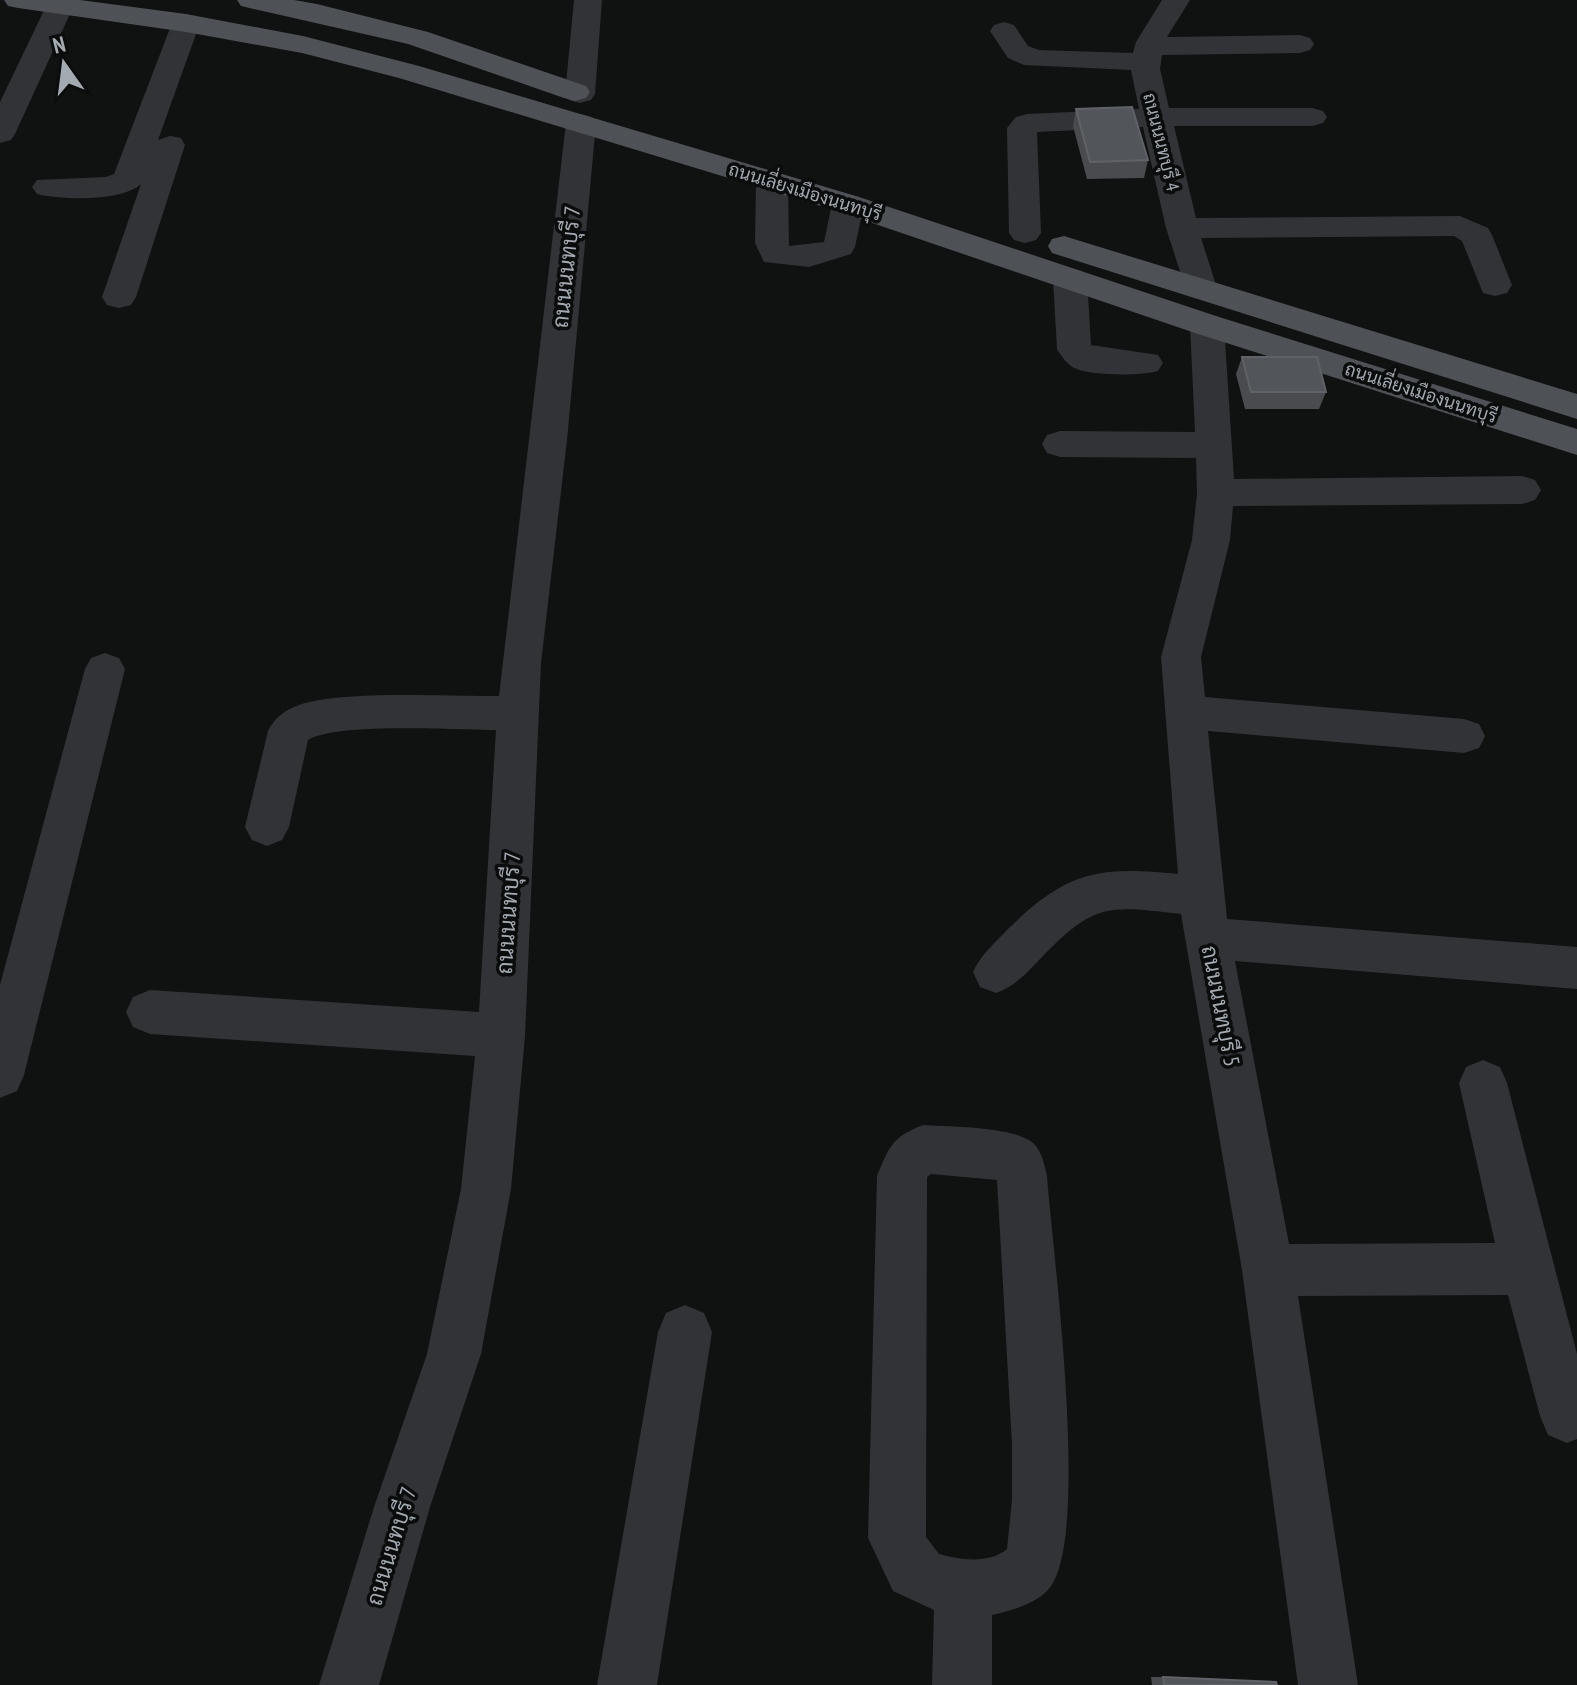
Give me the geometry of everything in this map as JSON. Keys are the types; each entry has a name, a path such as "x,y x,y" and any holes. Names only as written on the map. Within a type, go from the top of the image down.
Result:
{"main road":[{"name":"ถนนเลี่ยงเมืองนนทบุรี","path":"18,0 186,23 581,108 1025,233 1204,306 1577,442"},
{"path":"165,0 482,60"},
{"name":"ถนนเลี่ยงเมืองนนทบุรี","path":"251,0 418,38 482,60 581,108 772,182 848,204 1070,279 1204,306 1577,407"}],"street":[{"name":"ถนนนนทบุรี 7","path":"349,1685 402,1507 454,1354 486,1189 501,1036 518,713 581,108 588,0"},
{"path":"0,134 60,5"},
{"path":"1147,54 1172,5"},
{"path":"48,187 121,185 128,180 186,23"},
{"path":"1004,31 1018,52 1034,59 1300,44"},
{"name":"ถนนนนทบุรี 4","path":"1147,54 1155,117 1204,306"},
{"path":"1025,233 1022,128 1027,123 1155,117 1312,117"},
{"path":"119,297 173,136 170,128 151,123"},
{"path":"772,182 771,243 776,255 793,258 839,247 848,204"},
{"path":"1182,228 1460,226 1476,235 1495,285"},
{"path":"1070,279 1074,349 1078,355 1085,359 1146,363"},
{"name":"ถนนนนทบุรี 5","path":"1204,306 1216,493 1211,540 1181,657 1185,712 1206,918 1268,1270 1328,1685"},
{"path":"1060,444 1214,445"},
{"path":"1216,493 1522,490"},
{"path":"0,1075 105,669"},
{"path":"1185,712 1464,736"},
{"path":"267,827 289,731 308,719 358,714 518,713"},
{"path":"996,972 1060,912 1085,896 1102,892 1134,892 1206,918 1577,968"},
{"path":"150,1012 501,1036"},
{"path":"1483,1083 1528,1272 1567,1416"},
{"path":"923,1149 1012,1157 1019,1164 1022,1176 1042,1492 1037,1555 1030,1567 1018,1575 988,1587 963,1590 923,1579 907,1565 897,1538 902,1176 908,1161 923,1149"},
{"path":"1268,1270 1507,1269 1528,1272"},
{"path":"627,1685 685,1332"},
{"path":"962,1685 963,1590"}],"building":[{"path":"1132,107 1148,160 1090,162 1076,109"},
{"path":"1242,357 1317,357 1326,392 1251,392"},
{"path":"1163,1677 1276,1682 1277,1685 1164,1685"}]}
